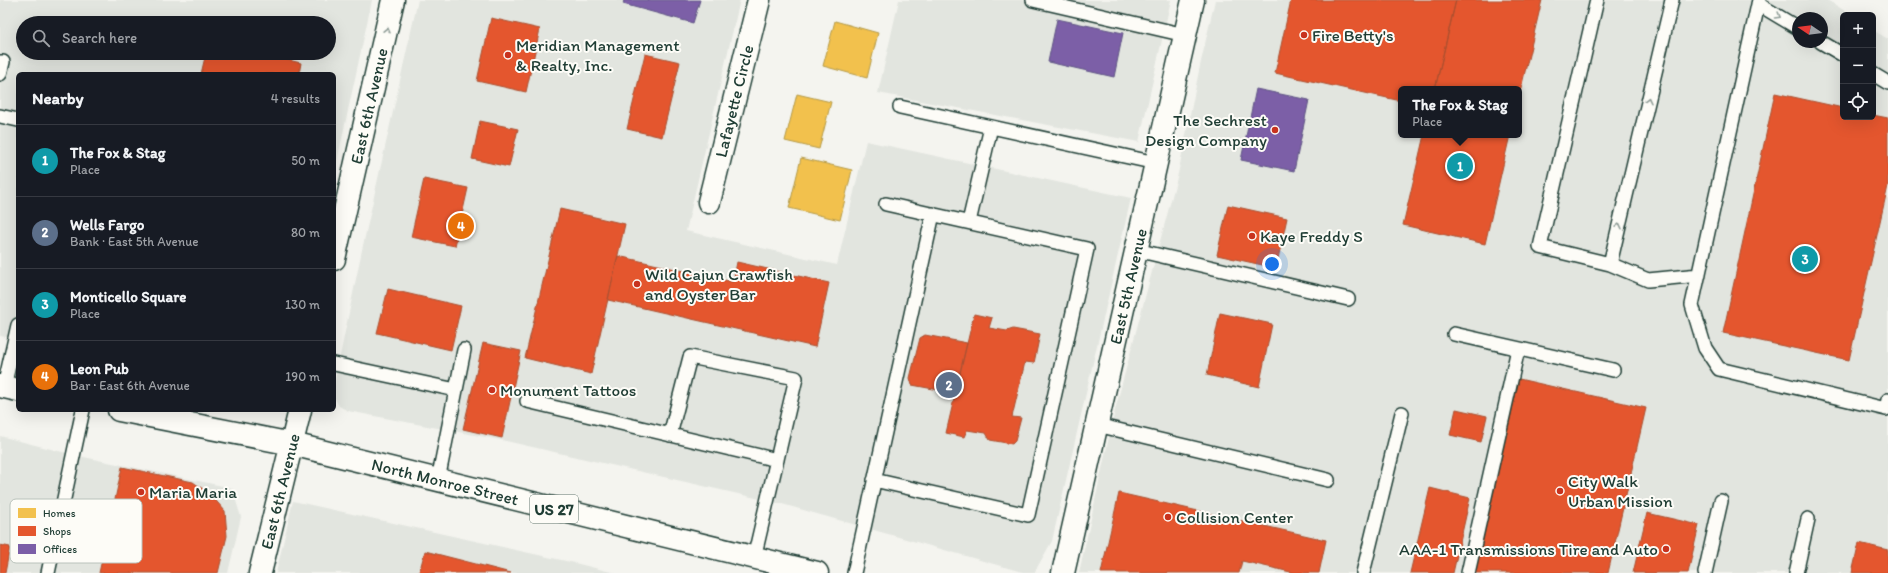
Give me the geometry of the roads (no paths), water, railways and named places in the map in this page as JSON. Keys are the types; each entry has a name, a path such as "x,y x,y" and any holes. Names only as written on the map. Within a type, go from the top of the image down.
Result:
{"street":[{"name":"East 6th Avenue","path":"336,242 342,193 393,0"},
{"name":"Lafayette Circle","path":"709,202 759,0"},
{"name":"East 5th Avenue","path":"1063,573 1193,0"},
{"name":"North Monroe Street","path":"129,412 292,444 817,573"},
{"name":"East 6th Avenue","path":"260,573 300,412"}],"lane":[{"path":"1033,0 1185,35"},
{"path":"1598,0 1540,247 1610,264 1648,280 1699,275"},
{"path":"1610,264 1672,0"},
{"path":"1792,24 1759,2 1692,305 1706,348 1719,369 1886,409 1888,400"},
{"path":"1828,46 1840,54"},
{"path":"0,62 3,62 0,74"},
{"path":"1876,76 1888,83"},
{"path":"900,107 1156,163"},
{"path":"0,116 16,120"},
{"path":"969,222 991,127"},
{"path":"874,480 1028,515 1087,249 886,204"},
{"path":"854,573 933,214"},
{"path":"1136,250 1348,299"},
{"path":"1454,334 1613,370"},
{"path":"7,388 16,336"},
{"path":"1468,573 1518,349"},
{"path":"438,480 464,350"},
{"path":"670,435 690,357 796,378 754,558"},
{"path":"336,364 456,390"},
{"path":"527,402 777,460"},
{"path":"64,499 83,412"},
{"path":"1362,573 1402,413"},
{"path":"1097,426 1328,480"},
{"path":"1705,573 1721,501"},
{"path":"1796,573 1808,519"},
{"path":"48,573 50,563"}],"place":[{"name":"Fire Betty's","path":"1304,35"},
{"name":"Meridian Management & Realty, Inc.","path":"508,55"},
{"name":"The Sechrest Design Company","path":"1275,130"},
{"name":"The Fox & Stag","path":"1460,166"},
{"name":"Leon Pub","path":"461,226"},
{"name":"Kaye Freddy S","path":"1252,236"},
{"name":"Monticello Square","path":"1805,259"},
{"name":"Wild Cajun Crawfish and Oyster Bar","path":"637,284"},
{"name":"Wells Fargo","path":"949,385"},
{"name":"Monument Tattoos","path":"492,390"},
{"name":"City Walk Urban Mission","path":"1560,491"},
{"name":"Maria Maria","path":"141,492"},
{"name":"Collision Center","path":"1168,517"},
{"name":"AAA-1 Transmissions Tire and Auto","path":"1666,549"}]}
